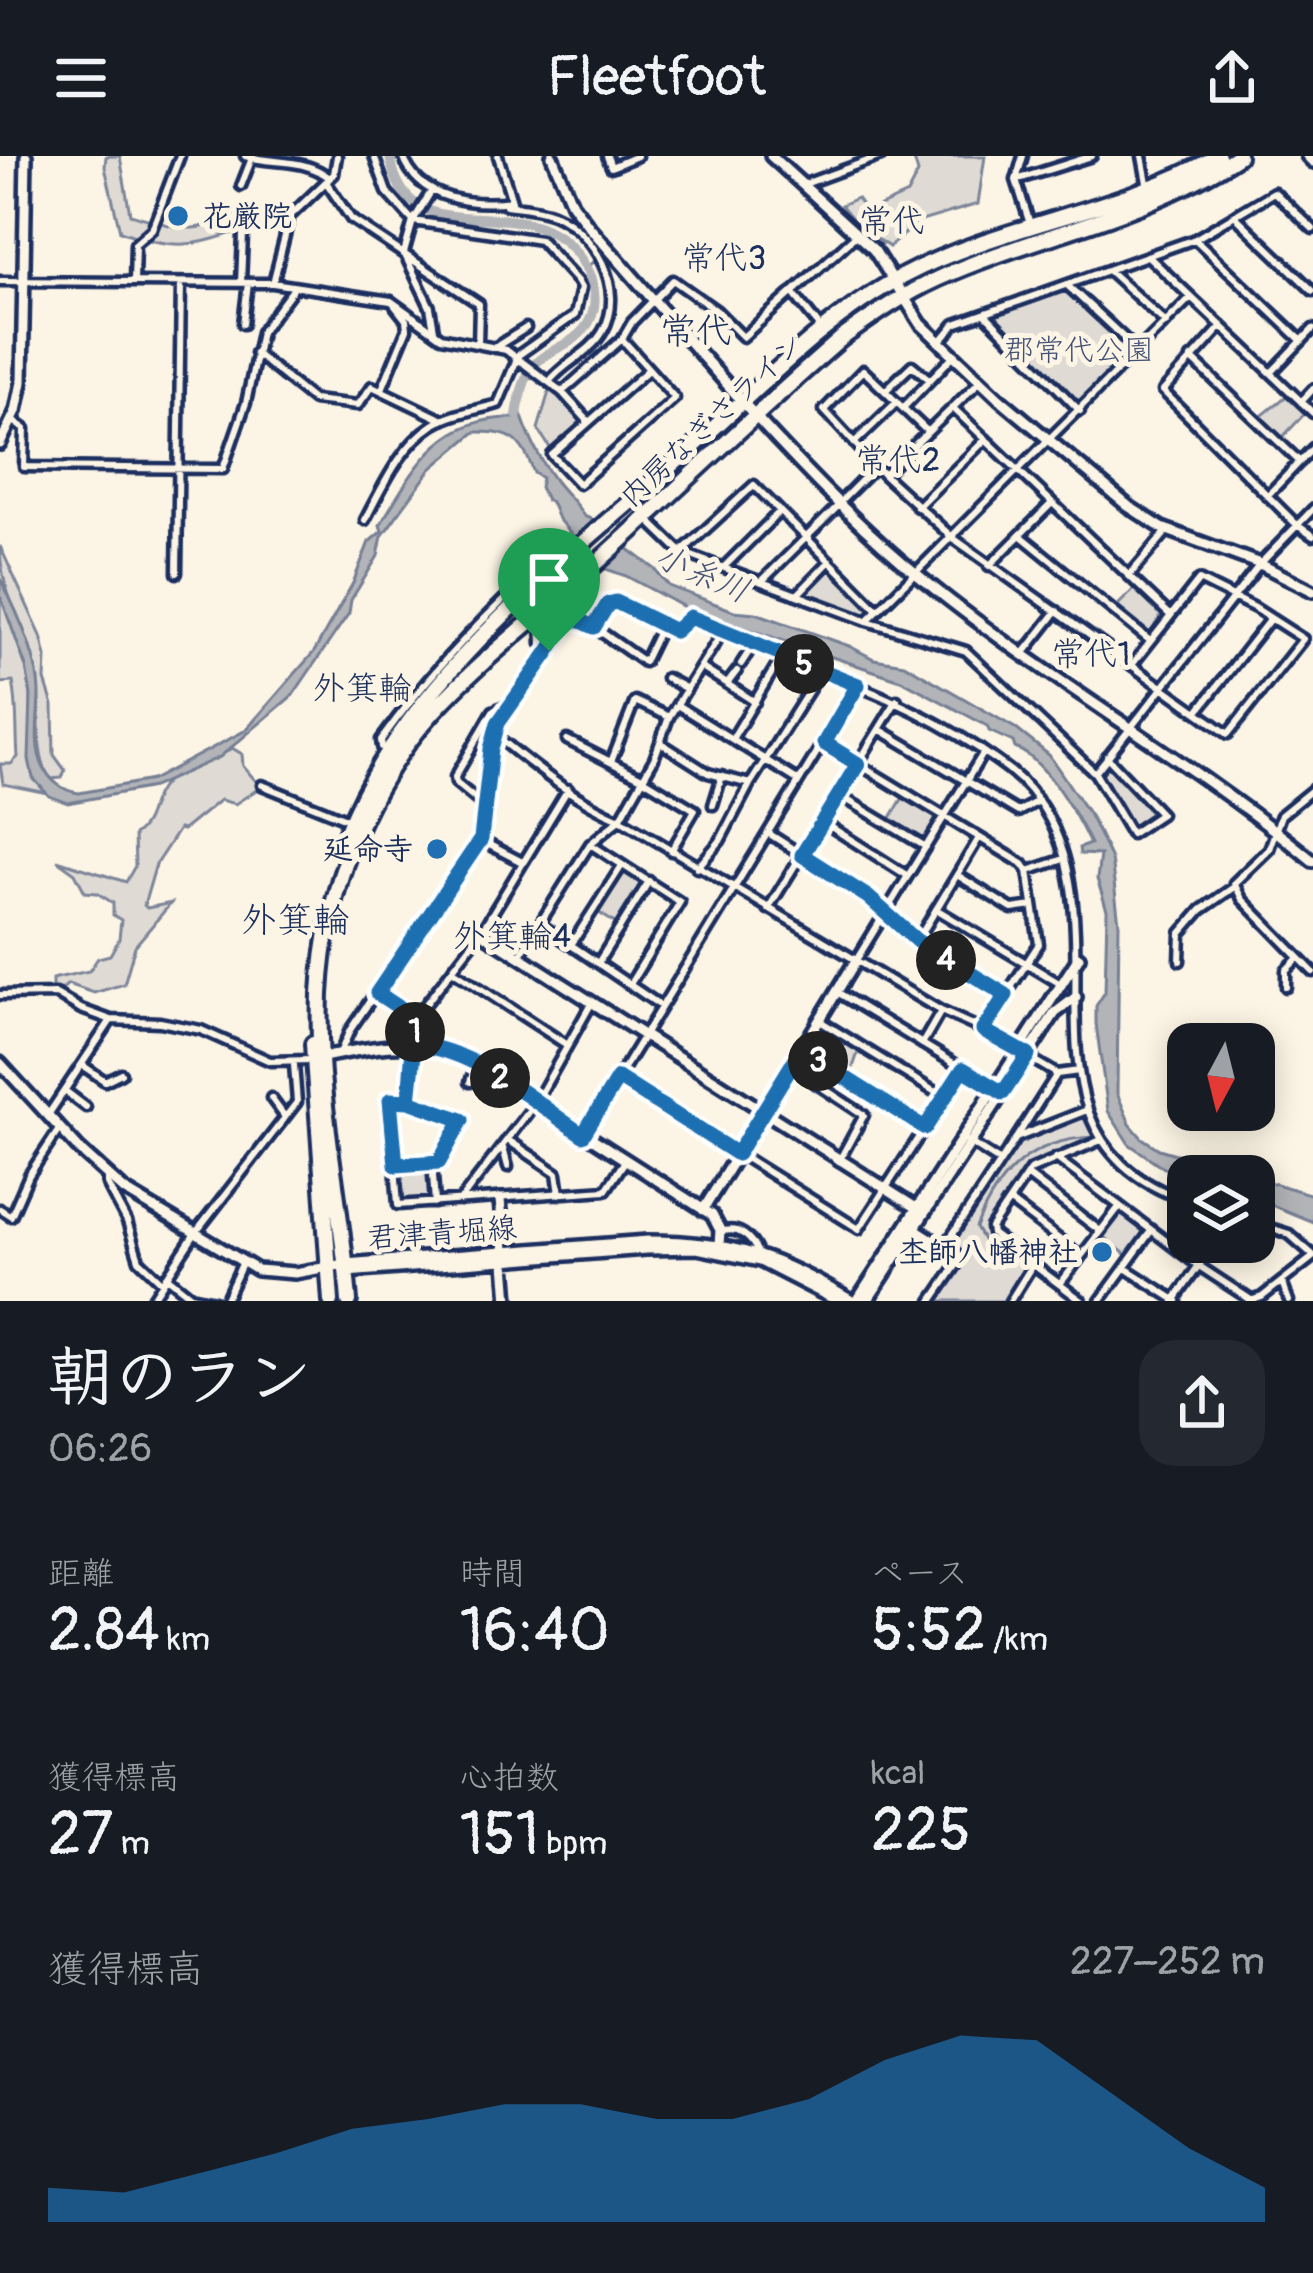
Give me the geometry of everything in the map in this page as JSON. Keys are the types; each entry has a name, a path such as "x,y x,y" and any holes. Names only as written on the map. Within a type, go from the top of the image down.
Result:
{"highway":[{"name":"内房なぎさライン","path":"349,1301 311,993 315,953 335,864 351,821 422,702 476,638 566,552 613,518 823,330 894,280 953,252 1148,188 1218,156"},
{"name":"内房なぎさライン","path":"331,1301 318,1058 329,921 344,865 373,800 431,714 842,338 902,296 1172,193 1238,156"}],"street":[{"path":"0,444 12,420 24,369 26,156"},
{"path":"134,282 135,244 152,229 180,156"},
{"path":"273,283 290,216 328,180 336,169 337,156"},
{"path":"365,520 421,435 443,420 499,404 518,359 575,315 581,288 540,240 414,220 387,192 374,156"},
{"path":"403,156 416,179 431,191 467,201 512,201 498,156"},
{"path":"552,156 563,187 582,217 840,503 916,573 1313,861"},
{"path":"607,156 611,167 637,156"},
{"path":"771,156 874,250 902,296 940,342 1136,512 1313,591"},
{"path":"802,185 881,156"},
{"path":"1022,156 1016,180 1031,226"},
{"path":"1016,180 1093,156"},
{"path":"1142,156 1148,188"},
{"path":"241,186 248,157 299,159 328,180 351,219 479,304 478,344"},
{"path":"431,191 414,220 404,254 434,333"},
{"path":"940,342 955,324 1195,239 1274,192 1313,230"},
{"path":"506,205 539,209 566,221 610,277 610,311 600,336 547,381"},
{"path":"1237,218 1313,291"},
{"path":"243,235 244,324"},
{"path":"562,392 622,339 673,280 717,311 742,337 856,235"},
{"path":"1195,239 1302,341"},
{"path":"1149,257 1313,413"},
{"path":"1109,271 1166,323"},
{"path":"0,281 273,283 391,301 434,333 518,359 562,392 589,422"},
{"path":"177,573 181,283"},
{"path":"1067,285 1138,352"},
{"path":"12,420 25,429 24,467 223,469 246,404 261,332 293,288"},
{"path":"791,292 823,330"},
{"path":"867,621 1191,297"},
{"path":"382,389 408,324 391,301"},
{"path":"985,314 1080,411"},
{"path":"466,324 479,329"},
{"path":"1222,326 1163,391 1313,536"},
{"path":"494,348 526,328"},
{"path":"1271,374 1313,329"},
{"path":"622,339 649,369 675,398 579,484 552,455 649,369"},
{"path":"255,353 317,401 358,405 371,386 443,420"},
{"path":"854,443 954,355"},
{"path":"1191,358 1300,462"},
{"path":"885,391 912,364 930,380"},
{"path":"928,432 863,370 824,410 884,475 953,538 1228,734 1303,639 1234,597 1195,581 1132,665"},
{"path":"884,475 980,380"},
{"path":"1301,402 1313,389"},
{"path":"952,408 1169,614"},
{"path":"917,507 986,439"},
{"path":"1267,496 1313,448"},
{"path":"762,581 876,466"},
{"path":"681,552 754,484 878,610"},
{"path":"989,566 1052,503"},
{"path":"1095,772 1260,564 1313,509"},
{"path":"724,567 780,511"},
{"path":"646,518 681,552 867,621 967,651 981,660 1020,704 1095,772 1131,834 1161,814 1107,757"},
{"path":"1129,576 1168,530"},
{"path":"1020,535 1149,640"},
{"path":"476,638 514,594 566,552"},
{"path":"797,594 830,561"},
{"path":"340,1053 350,1030 481,839 494,734 570,616 571,586"},
{"path":"594,627 611,602 675,631 690,617 897,700 1008,766 1049,816 1065,859 1075,906 1079,1071 1087,1110 1113,1157 1153,1190 1167,1195"},
{"path":"1024,653 1057,611"},
{"path":"570,616 644,662 662,625"},
{"path":"1197,712 1270,619"},
{"path":"541,622 542,644 549,651"},
{"path":"518,957 590,844 620,819 661,743 669,717 723,631"},
{"path":"727,684 754,644"},
{"path":"732,739 782,656"},
{"path":"700,667 754,701"},
{"path":"698,868 720,841 822,670"},
{"path":"666,678 686,689"},
{"path":"583,1135 858,685"},
{"path":"768,909 897,700"},
{"path":"610,762 634,701 669,717"},
{"path":"484,806 454,781 473,740 497,707 510,704"},
{"path":"677,705 799,781"},
{"path":"880,729 1018,812 1038,800"},
{"path":"494,734 574,796 855,962 1057,1074 1079,1071"},
{"path":"473,740 491,751"},
{"path":"567,740 695,810 671,851"},
{"path":"661,743 708,772 750,784"},
{"path":"824,743 1028,871 1039,944 983,1030"},
{"path":"703,1210 984,752"},
{"path":"713,805 722,776"},
{"path":"262,785 351,821"},
{"path":"409,1101 415,1018 481,932 568,789"},
{"path":"1180,961 1181,933 1269,849 1281,815 1313,789"},
{"path":"839,795 926,848"},
{"path":"823,822 908,876"},
{"path":"768,833 886,913 917,941 1006,995"},
{"path":"917,941 979,838"},
{"path":"481,839 522,862"},
{"path":"590,844 680,902 630,985"},
{"path":"1028,871 1065,859"},
{"path":"571,945 622,865"},
{"path":"957,875 1012,909 1033,906"},
{"path":"598,963 649,881"},
{"path":"1234,887 1313,972"},
{"path":"936,909 1059,983"},
{"path":"540,924 662,1006"},
{"path":"481,932 920,1211"},
{"path":"854,1301 920,1211 1078,957"},
{"path":"1286,987 1286,970 1298,958"},
{"path":"452,970 567,1045"},
{"path":"837,992 998,1090"},
{"path":"377,993 415,1018"},
{"path":"0,995 56,994 111,1020 180,1024 270,1061 294,1063 415,1044 440,1047 477,1062 703,1210 717,1222 719,1242"},
{"path":"1023,1052 1055,1013 1076,997"},
{"path":"460,1201 536,1102 591,1004"},
{"path":"922,1044 941,1011"},
{"path":"48,1115 111,1020"},
{"path":"819,1020 945,1098"},
{"path":"801,1050 925,1128"},
{"path":"470,1082 477,1062"},
{"path":"151,1301 194,1235 297,1102 294,1063"},
{"path":"82,1065 105,1081 121,1073"},
{"path":"1,1066 107,1176 242,1264 225,1301"},
{"path":"791,1067 864,1114 838,1160"},
{"path":"618,1078 859,1228 963,1069"},
{"path":"945,1246 1057,1074"},
{"path":"65,1091 86,1107"},
{"path":"271,1099 285,1117"},
{"path":"396,1165 439,1162 462,1120 409,1101 390,1100 398,1205 606,1190 625,1162"},
{"path":"1016,1138 1087,1110"},
{"path":"0,1210 11,1216 28,1174 60,1128"},
{"path":"965,1140 1000,1162"},
{"path":"1082,1301 992,1234 991,1228 1026,1174 1101,1140"},
{"path":"505,1143 508,1167"},
{"path":"505,1143 557,1173 560,1194"},
{"path":"1056,1158 1251,1301 1262,1298 1313,1256 1289,1234 1275,1230"},
{"path":"432,1162 435,1203"},
{"path":"1026,1174 1100,1231"},
{"path":"107,1176 139,1260 190,1298 215,1301"},
{"path":"500,1198 508,1301"},
{"path":"1009,1201 1081,1256"},
{"path":"1060,1284 1119,1207"},
{"path":"867,1301 915,1227 920,1211"},
{"path":"915,1227 962,1257 932,1301"},
{"path":"1100,1301 1151,1232"},
{"name":"君津青堀線","path":"242,1264 274,1272 719,1242 784,1263 854,1301"},
{"name":"君津青堀線","path":"719,1242 838,1301"},
{"path":"1125,1268 1176,1301 1200,1263"},
{"path":"1013,1300 1034,1264"},
{"path":"1282,1282 1289,1301"}],"green space":[{"path":"106,156 120,156 130,214 191,228 216,223 250,206 260,224 191,244 160,242 120,231"},
{"path":"913,156 985,156 978,204 918,222 889,247 859,227 841,205 857,198 867,212 907,194 918,173"},
{"name":"郡常代公園","path":"1067,289 1132,349 1081,405 992,317"},
{"path":"550,388 583,420 552,451 538,429"},
{"path":"1289,394 1307,411 1281,439 1259,418"},
{"path":"0,546 41,636 53,705 54,755 65,770 62,778 50,779 42,757 35,669 5,583"},
{"path":"828,566 873,608 869,617 803,593"},
{"path":"1136,587 1163,612 1150,634 1115,608"},
{"path":"0,590 31,695 32,774 47,793 3,784 0,764 11,764 18,757 13,682 0,683"},
{"path":"232,748 242,754 243,766 261,787 235,804 220,800 179,829 156,864 144,905 171,903 135,946 124,984 94,993 68,984 60,991 52,989 52,979 89,971 98,958 110,955 119,939 121,920 113,915 113,903 85,892 75,873 57,860 126,882 135,866 134,835 163,785"},
{"path":"1106,762 1154,811 1134,827 1129,826 1099,774"},
{"path":"905,794 941,817 927,841 889,821"},
{"path":"624,869 643,885 618,925 596,911"},
{"path":"825,1029 859,1050 851,1073 811,1053 809,1048"},
{"path":"1082,1115 1096,1139 1029,1169 988,1229 1028,1263 1007,1301 936,1301 964,1257 949,1244 1017,1142"},
{"path":"430,1165 432,1200 403,1202 400,1170"},
{"path":"1118,1211 1146,1231 1129,1257 1101,1235"}],"shaded area":[{"path":"518,405 548,470 584,516 598,522 579,543 546,500 542,478 534,473 520,445 498,433 475,432 431,469 382,536 378,556 351,600 349,613 293,695 220,757 153,787 68,803 49,796 33,778 31,695 0,595 0,578 35,663 38,749 49,776 62,788 79,793 152,780 246,730 314,652 353,583 369,542 382,531 380,525 418,466 448,436 488,420 514,418"},
{"path":"623,545 669,586 849,646 874,659 904,664 1015,728 1049,755 1092,819 1111,859 1119,923 1117,1093 1130,1124 1142,1138 1179,1155 1167,1155 1167,1169 1129,1144 1108,1111 1096,1024 1096,1006 1105,992 1107,910 1097,879 1100,855 1080,854 1079,848 1090,844 1038,764 987,726 901,680 688,609 600,567"},
{"path":"1275,1183 1313,1195 1313,1222 1275,1207"}],"waterway":[{"path":"390,156 401,188 419,206 442,215 527,223 554,234 585,265 593,287 590,319 575,338 532,369 517,415"},
{"path":"586,268 596,259"},
{"path":"992,1255 976,1228 1007,1175 1052,1144 1093,1137"}],"place":[{"name":"花厳院","path":"178,216"},
{"name":"延命寺","path":"437,849"},
{"name":"杢師八幡神社","path":"1102,1252"}],"district":[{"name":"常代","path":"892,221"},
{"name":"常代3","path":"724,258"},
{"name":"常代","path":"696,331"},
{"name":"常代2","path":"898,460"},
{"name":"常代1","path":"1091,654"},
{"name":"外箕輪","path":"362,688"},
{"name":"外箕輪","path":"295,920"},
{"name":"外箕輪4","path":"512,936"}],"route":[{"path":"549,651 498,723 481,839 377,993 415,1018 409,1101 462,1120 439,1162 396,1165 390,1100 409,1101 415,1044 440,1047 477,1062 583,1135 618,1078 737,1154 801,1050 925,1128 963,1069 1003,1093 1028,1055 983,1030 1006,995 917,941 868,897 802,855 858,764 824,743 858,685 690,617 675,631 616,602 608,604 594,627 570,616 549,651"}],"water label":[{"name":"小糸川","path":"702,574"}]}
